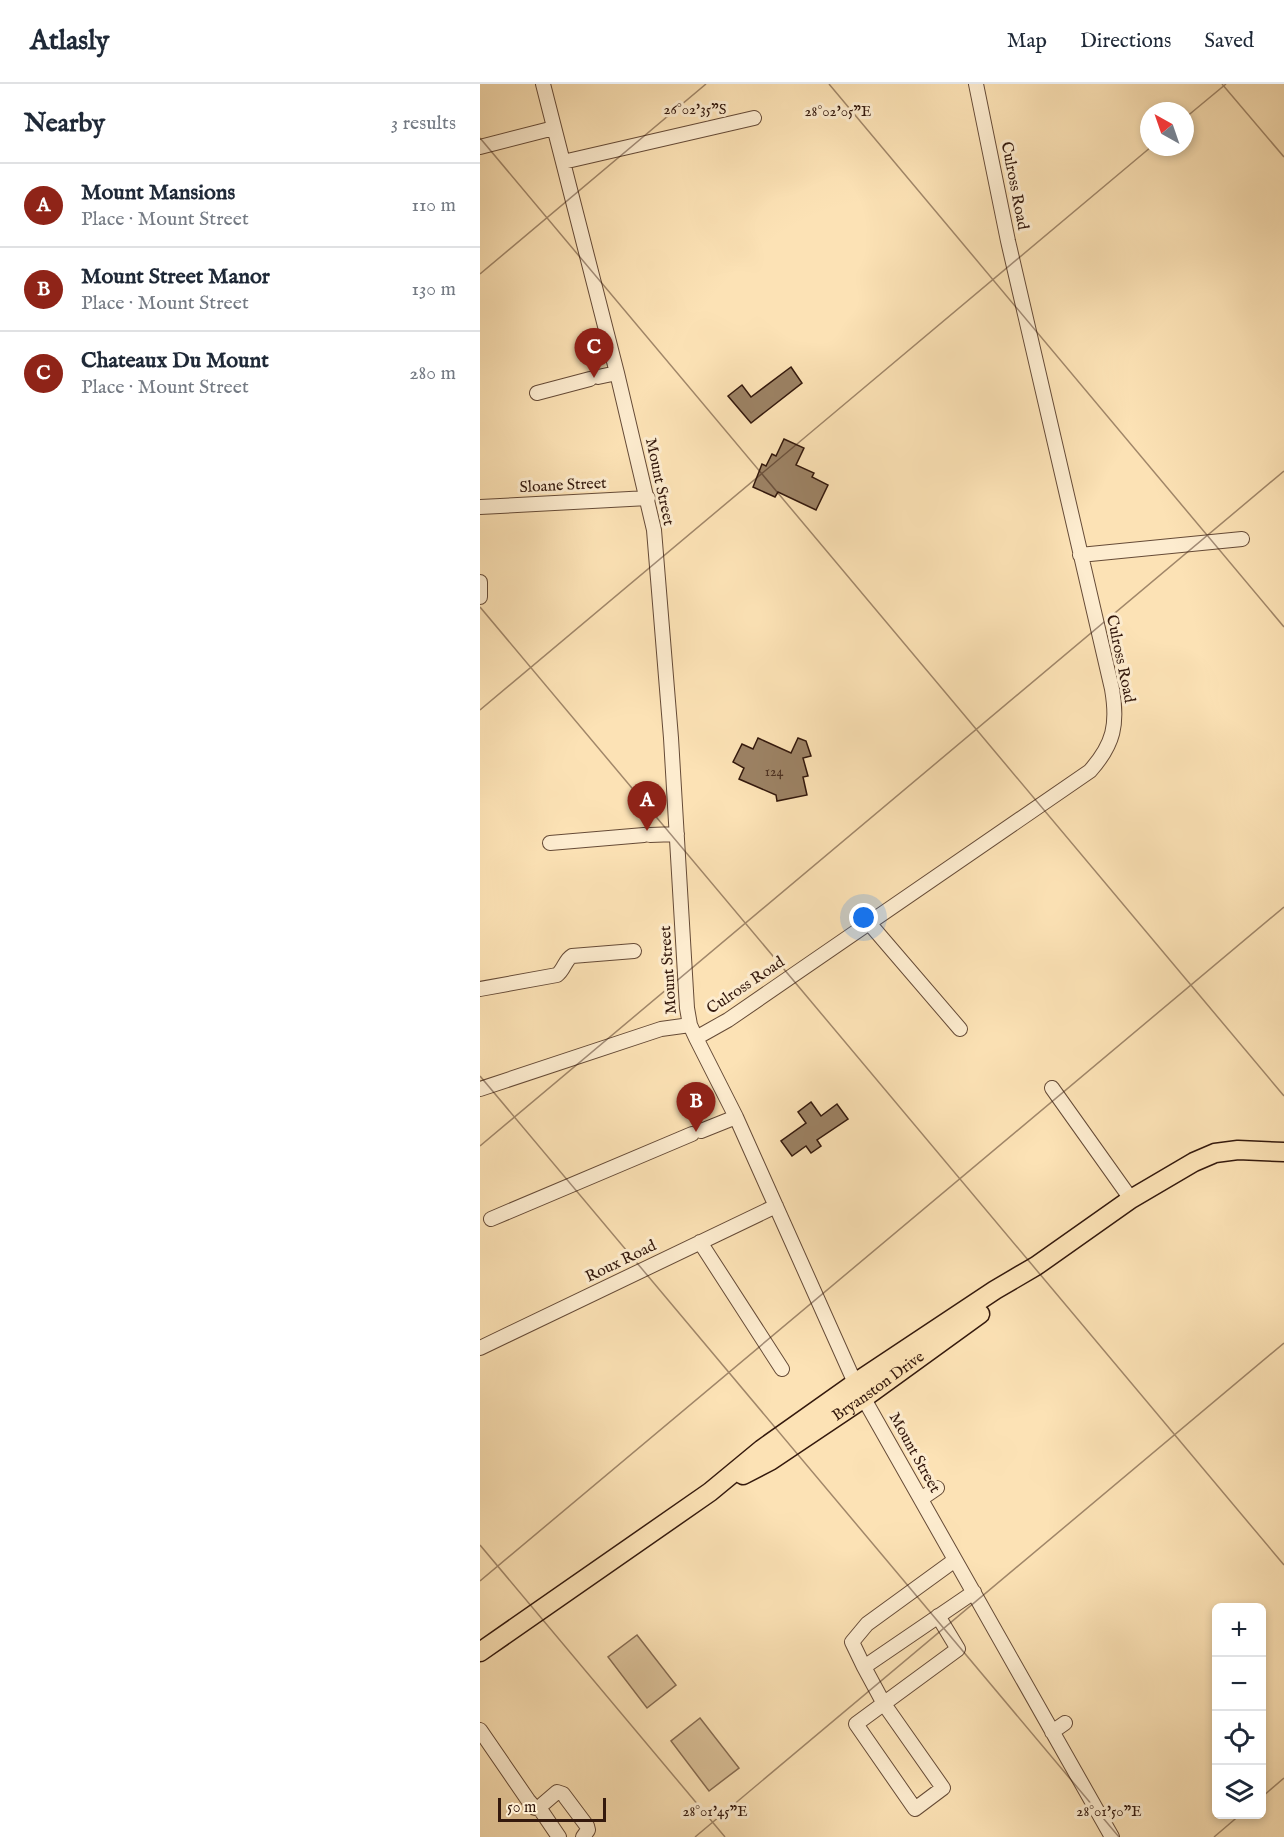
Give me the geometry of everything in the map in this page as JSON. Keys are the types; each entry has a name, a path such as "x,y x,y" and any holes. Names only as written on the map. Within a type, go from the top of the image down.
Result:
{"main road":[{"name":"Bryanston Drive","path":"480,1652 710,1492 762,1449 860,1391 1002,1299 1036,1266 1131,1199 1194,1162 1215,1153 1238,1150 1284,1152"}],"street":[{"name":"Mount Street","path":"543,84 617,373 654,530 690,1025 736,1117 860,1391 1112,1837"},
{"name":"Culross Road","path":"696,1038 728,1020 1090,771 1110,744 1115,708 1008,241 976,84"},
{"path":"563,162 754,118"},
{"path":"480,147 554,128"},
{"path":"537,393 617,373"},
{"name":"Sloane Street","path":"480,507 648,498"},
{"path":"1080,555 1242,539"},
{"path":"480,582 480,597"},
{"path":"550,843 677,834"},
{"path":"869,923 960,1029"},
{"path":"480,989 557,975 563,969 567,959 572,956 634,951"},
{"name":"Culross Road","path":"482,1083 661,1029 690,1025"},
{"path":"1052,1088 1131,1199"},
{"path":"491,1219 736,1117"},
{"name":"Roux Road","path":"480,1348 776,1206"},
{"path":"700,1242 782,1369"},
{"path":"921,1499 937,1488"},
{"path":"938,1616 958,1649 884,1704 856,1724 915,1809 943,1788 884,1704 852,1641 867,1624 955,1560"},
{"path":"864,1667 974,1592"},
{"path":"1052,1732 1065,1723"},
{"path":"480,1730 528,1800 535,1808 540,1809 560,1837"},
{"path":"540,1809 557,1792 563,1794 587,1826 588,1830 583,1837"}],"shaded area":[{"path":"637,1635 676,1685 647,1708 608,1657"},
{"path":"700,1718 739,1768 709,1791 671,1741"}],"building":[{"path":"791,367 802,383 751,423 728,396 742,385 751,397"},
{"path":"784,439 804,448 796,465 814,473 812,477 828,485 816,510 778,492 775,497 753,487 762,464 766,466 772,454 776,456"},
{"path":"758,738 791,753 798,738 806,741 811,756 803,758 808,776 803,777 807,795 777,801 776,795 739,779 744,768 733,762 742,744 753,749"},
{"path":"811,1102 821,1116 837,1104 848,1119 817,1140 821,1146 811,1153 806,1146 792,1156 781,1141 806,1123 798,1112"}],"place":[{"name":"Chateaux Du Mount","path":"594,378"},
{"name":"Mount Mansions","path":"647,831"},
{"name":"Mount Street Manor","path":"696,1132"}]}
